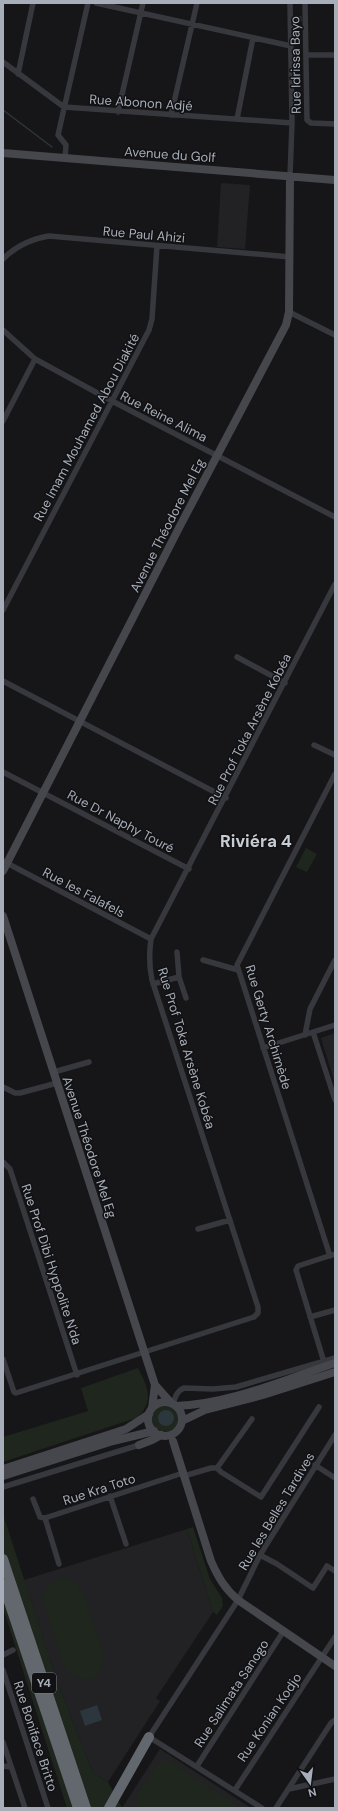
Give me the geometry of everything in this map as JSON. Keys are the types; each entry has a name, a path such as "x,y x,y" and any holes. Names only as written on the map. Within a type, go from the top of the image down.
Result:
{"highway":[{"name":"Y4","path":"3,1559 86,1808"},
{"name":"Y4","path":"3,1584 78,1808"},
{"path":"109,1808 149,1737"}],"main road":[{"name":"Avenue du Golf","path":"3,154 335,180"},
{"name":"Avenue Théodore Mel Eg","path":"3,871 5,862 286,325 289,312 290,176"},
{"name":"Avenue Théodore Mel Eg","path":"3,916 155,1385"},
{"path":"3,1469 126,1429 161,1402 173,1404 205,1402 231,1397 335,1364"},
{"path":"335,1372 263,1395 205,1410 182,1421 176,1431 173,1441 217,1576 226,1590 283,1632 335,1666"},
{"path":"155,1385 181,1413 182,1421"},
{"path":"155,1385 150,1425 159,1434 173,1441"},
{"path":"3,1476 106,1443 142,1434 170,1434 176,1431"},
{"path":"139,1445 142,1440 142,1434"},
{"path":"139,1445 152,1440 159,1434"}],"street":[{"path":"18,74 33,3"},
{"path":"65,158 66,145 58,135 88,3"},
{"path":"96,3 291,46"},
{"path":"118,112 143,3"},
{"path":"171,115 197,3"},
{"path":"290,3 293,19 291,46 292,123 290,176"},
{"name":"Rue Idrissa Bayo","path":"305,3 303,18 307,55 307,122 311,124 335,124"},
{"path":"237,119 253,38"},
{"path":"307,55 335,55"},
{"path":"3,62 64,107"},
{"name":"Rue Abonon Adjé","path":"64,107 118,112 292,123"},
{"name":"Rue Paul Ahizi","path":"3,259 17,247 29,241 49,236 290,257"},
{"name":"Rue Imam Mouhamed Abou Diakité","path":"3,610 151,324 157,246"},
{"path":"289,312 335,335"},
{"name":"Rue Reine Alima","path":"3,330 35,359 112,401 335,517"},
{"path":"3,421 35,359"},
{"name":"Rue Prof Toka Arsène Kobéa","path":"144,1353 254,1317 258,1313 258,1307 153,984 150,968 151,940 226,798 335,584"},
{"path":"237,657 285,683"},
{"path":"3,681 80,720 226,798"},
{"path":"314,745 335,755"},
{"name":"Rue Dr Naphy Touré","path":"3,772 189,869"},
{"name":"Rue Gerty Archimède","path":"332,1255 237,965 335,774"},
{"name":"Rue les Falafels","path":"5,862 151,940"},
{"path":"177,952 178,977 186,998"},
{"path":"203,960 238,970"},
{"path":"305,1035 310,1008 335,960"},
{"path":"153,984 178,977"},
{"path":"263,1048 335,1026"},
{"path":"313,1032 335,1100"},
{"path":"54,1072 89,1062"},
{"path":"3,1087 15,1093 20,1093 57,1083"},
{"name":"Rue Prof Dibi Hyppolite N'da","path":"3,1162 10,1169 77,1375"},
{"path":"198,1229 230,1220"},
{"path":"323,1359 296,1267 332,1255"},
{"path":"310,1317 335,1310"},
{"path":"3,1359 15,1393 144,1353"},
{"path":"173,1404 176,1395 184,1388 213,1389 236,1387 323,1359 335,1358"},
{"path":"252,1419 218,1468 221,1472 261,1497 319,1407"},
{"name":"Rue les Belles Tardives","path":"149,1737 238,1600 260,1555 335,1435"},
{"path":"3,1487 139,1445"},
{"path":"315,1465 335,1478"},
{"name":"Rue Kra Toto","path":"45,1518 110,1496 184,1474 211,1468 218,1468"},
{"path":"110,1496 126,1544"},
{"path":"33,1500 40,1517 45,1518 59,1564"},
{"path":"260,1555 277,1564 313,1588 327,1566 335,1571"},
{"name":"Rue Salimata Sanogo","path":"197,1766 283,1632"},
{"name":"Rue Konian Kodjo","path":"234,1790 335,1637"},
{"path":"3,1655 13,1650"},
{"name":"Rue Boniface Britto","path":"3,1670 48,1808"},
{"path":"276,1808 331,1723 335,1720"},
{"path":"149,1737 262,1808"},
{"path":"3,1742 25,1808"},
{"path":"3,1766 11,1767"},
{"path":"289,1789 335,1779"}],"shaded area":[{"path":"221,183 250,185 245,249 217,247"},
{"path":"306,848 317,854 307,872 296,867"},
{"path":"335,1033 335,1084 321,1038"},
{"path":"138,1368 147,1388 148,1400 142,1412 136,1418 3,1462 3,1437 88,1411 81,1388"},
{"path":"166,1404 176,1408 180,1418 176,1428 166,1432 156,1428 152,1418 156,1408"},
{"path":"166,1410 173,1415 174,1418 169,1425 166,1426 159,1421 158,1418 163,1411"},
{"path":"3,1514 57,1681 93,1773 108,1782 122,1808 67,1808 3,1608"},
{"path":"193,1527 210,1579 222,1598 223,1606 217,1615 213,1612 187,1529"},
{"path":"187,1529 213,1612 156,1698 160,1701 108,1782 93,1773 57,1681 24,1580"},
{"path":"65,1578 76,1583 83,1592 103,1653 101,1670 90,1678 84,1679 77,1677 70,1673 64,1666 44,1605 44,1595 48,1587 55,1581"},
{"path":"97,1705 102,1720 85,1726 80,1711"},
{"path":"160,1749 251,1808 122,1808"},
{"path":"160,1761 168,1761 236,1805 237,1808 141,1808 137,1804 137,1793"}],"waterway":[{"path":"3,110 52,147"}],"tunnel":[{"path":"296,19 303,19"}],"district":[{"name":"Riviéra 4","path":"256,841"}]}
